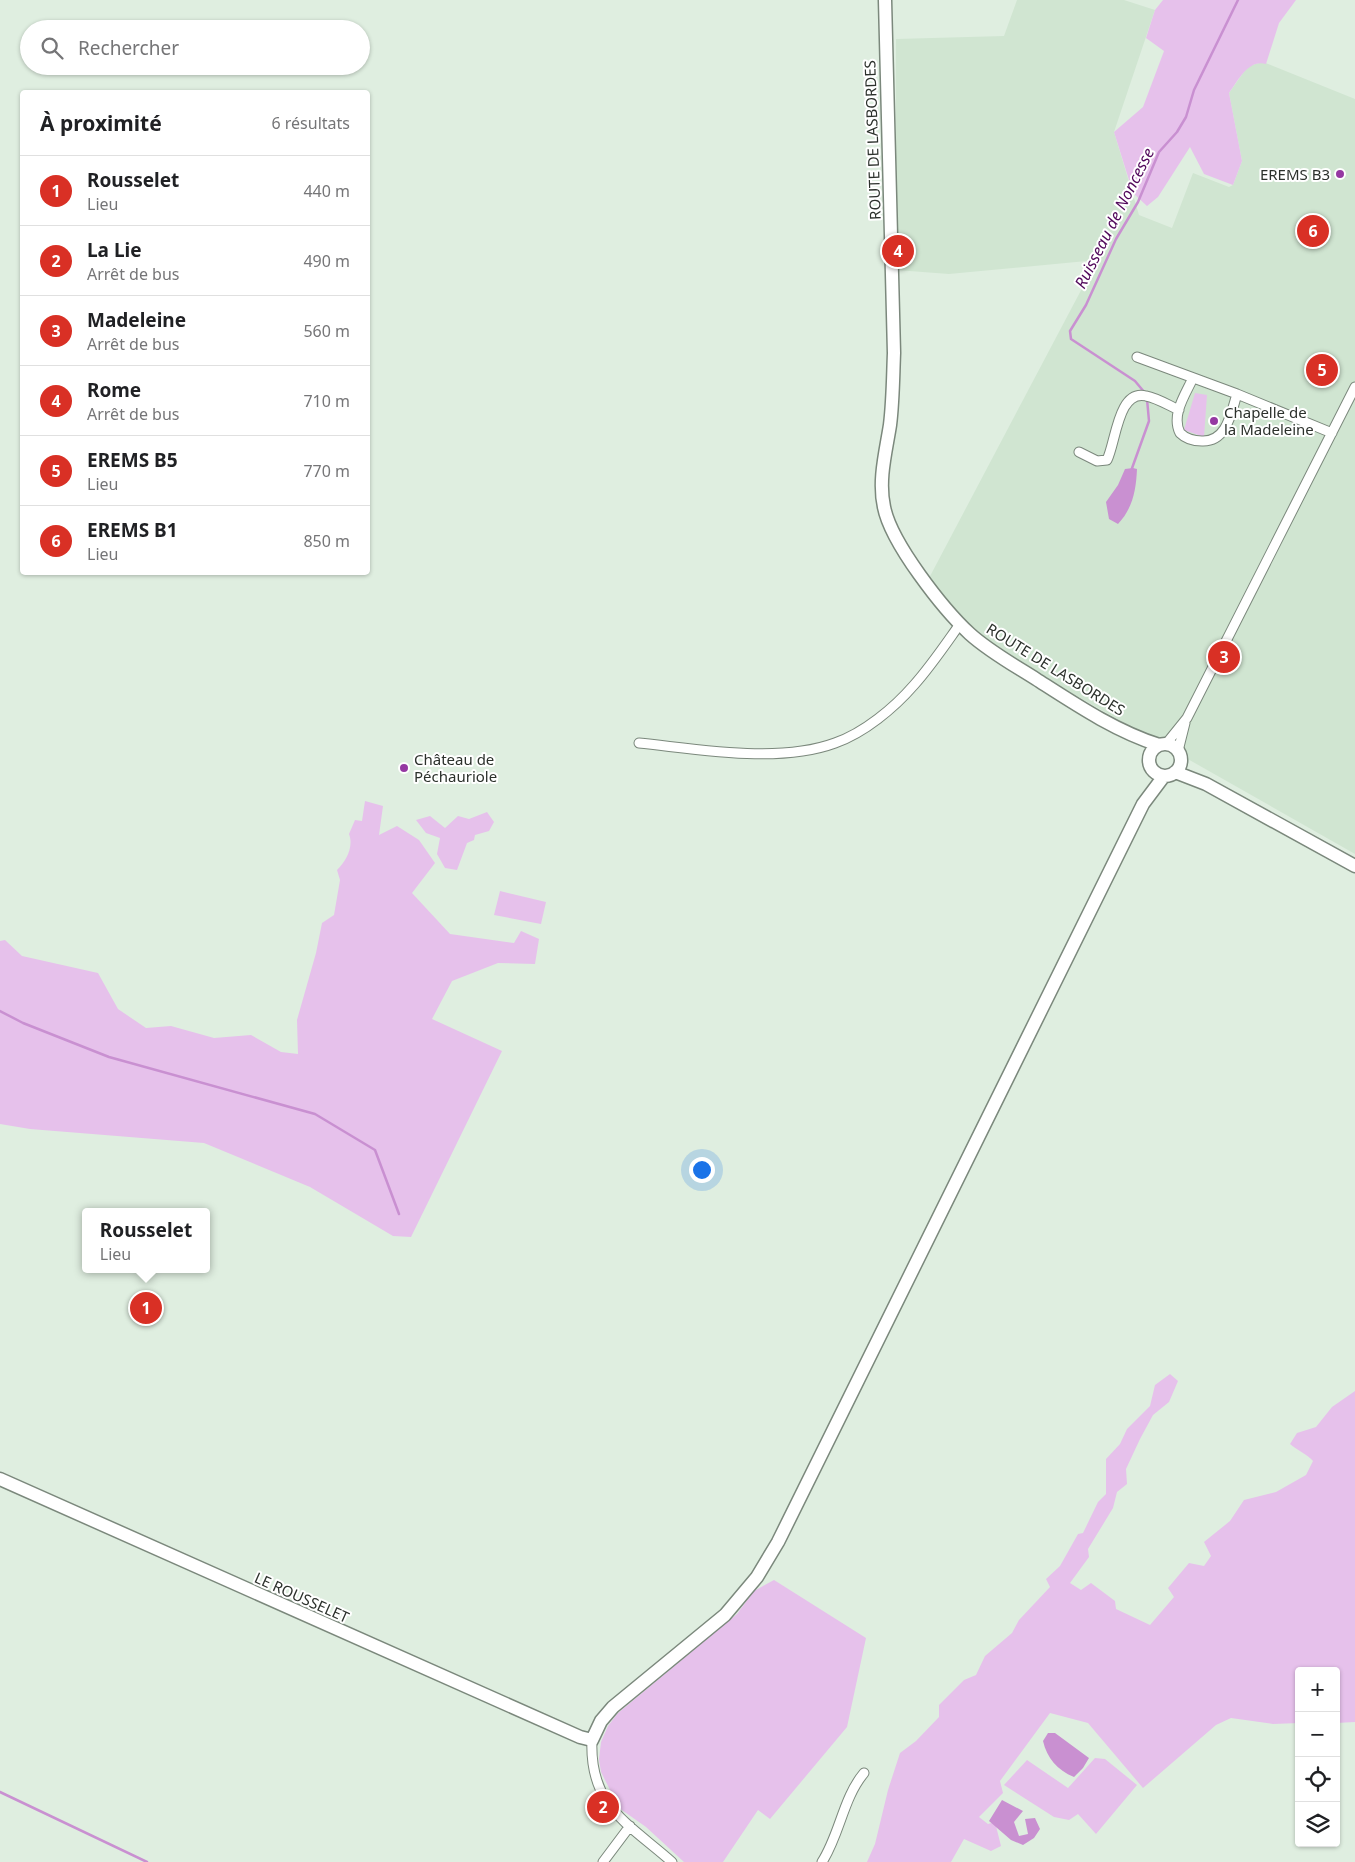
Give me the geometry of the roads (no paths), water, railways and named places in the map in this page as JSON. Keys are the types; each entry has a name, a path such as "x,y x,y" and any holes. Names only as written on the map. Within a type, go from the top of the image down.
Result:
{"street":[{"name":"ROUTE DE LASBORDES","path":"885,0 894,353 892,402 883,473 882,499 886,518 898,541 960,624 997,654 1126,734 1150,756"},
{"path":"1137,357 1238,394 1332,433"},
{"path":"1193,378 1178,410 1177,424 1183,436 1193,440 1210,441 1218,437 1225,428 1238,394"},
{"path":"672,1862 612,1811 594,1773 592,1740 601,1721 613,1707 725,1615 757,1577 778,1542 1144,804 1174,765 1187,718 1355,387"},
{"path":"1079,452 1097,462 1107,460 1123,408 1129,399 1135,396 1148,396 1178,410"},
{"path":"639,743 767,753 813,749 835,743 874,721 908,691 960,624"},
{"path":"1144,804 1152,769 1150,756 1187,718"},
{"name":"ROUTE DE LASBORDES","path":"1126,734 1162,745 1174,765"},
{"path":"1152,769 1174,765 1355,866"},
{"name":"LE ROUSSELET","path":"0,1478 490,1699 580,1737 592,1740"},
{"path":"822,1862 835,1837 851,1792 864,1772"},
{"path":"603,1862 630,1826"}],"waterway":[{"name":"Ruisseau de Noncesse","path":"1145,393 1135,381 1071,339 1070,331 1086,305 1116,239 1138,202 1159,152 1177,132 1186,117 1194,90 1238,0"},
{"name":"Ruisseau de Noncesse","path":"1131,471 1149,421 1147,399"},
{"path":"0,1011 23,1023 109,1057 315,1114 375,1150 399,1214"},
{"path":"0,1792 147,1862"}],"place":[{"name":"EREMS B3","path":"1340,174"},
{"name":"EREMS B1","path":"1313,231"},
{"name":"Rome","path":"898,251"},
{"name":"EREMS B5","path":"1322,370"},
{"name":"Chapelle de la Madeleine","path":"1214,421"},
{"name":"Madeleine","path":"1224,657"},
{"name":"Château de Péchauriole","path":"404,768"},
{"name":"Rousselet","path":"146,1308"},
{"name":"La Lie","path":"603,1807"}]}
